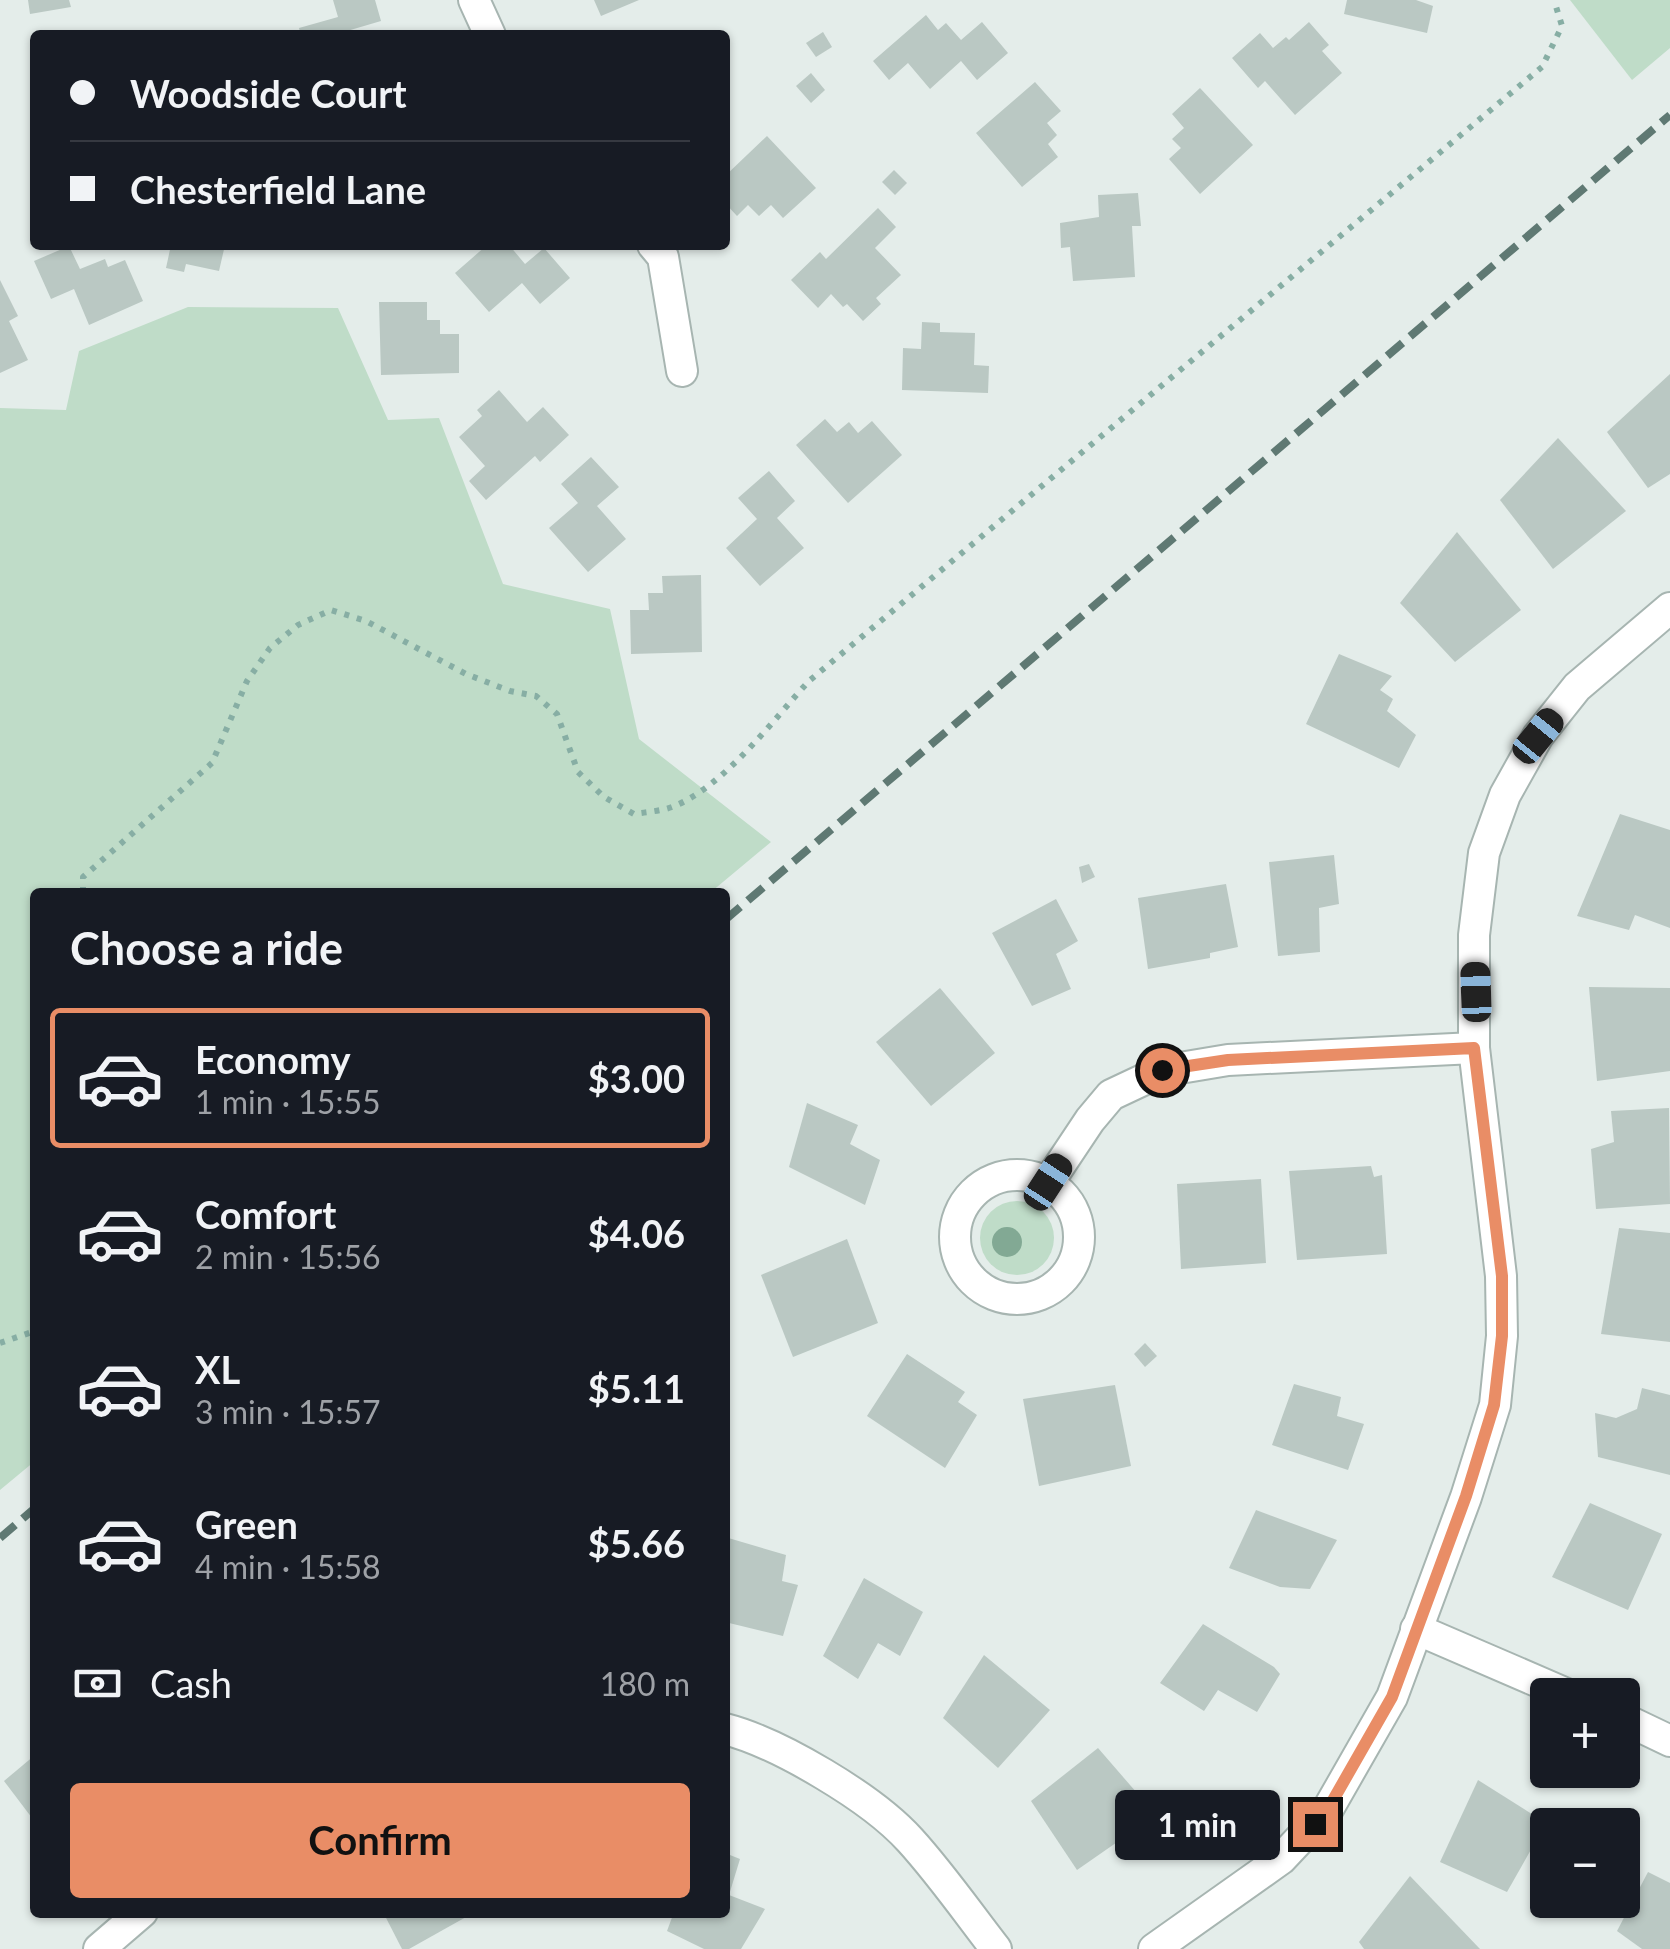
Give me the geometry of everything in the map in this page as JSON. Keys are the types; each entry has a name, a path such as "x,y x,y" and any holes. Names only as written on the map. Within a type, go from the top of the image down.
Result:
{"street":[{"path":"474,0 488,30"},
{"path":"658,250 664,257 682,372"},
{"path":"1154,1949 1280,1859 1328,1809 1392,1697 1466,1496 1494,1405 1502,1336 1502,1276 1474,1048 1474,936 1484,853 1505,795 1538,736 1578,688 1670,608"},
{"path":"1048,1182 1111,1096 1162,1070 1228,1060 1474,1048"},
{"path":"1026,1174 1048,1182 1074,1210 1080,1230 1071,1268 1058,1284 1041,1295 1022,1300 1002,1298 983,1290 958,1259 954,1238 958,1216 968,1197 984,1183 1005,1175 1026,1174"},
{"path":"1416,1628 1530,1678"},
{"path":"1640,1727 1670,1741"},
{"path":"730,1731 786,1754 853,1793 908,1837 996,1949"},
{"path":"100,1949 135,1918"}],"path":[{"path":"83,888 83,877 212,763 246,681 270,648 298,624 331,610 366,621 466,674 510,691 536,696 557,714 578,772 604,797 634,814 673,806 701,790 735,762 809,682 1542,67 1562,26 1554,0"},
{"path":"0,1343 30,1333"}],"green space":[{"path":"1570,0 1670,0 1670,48 1632,80"},
{"path":"188,307 338,308 388,420 439,418 503,584 610,609 639,739 771,842 716,888 30,888 30,1465 0,1490 0,408 66,410 79,351"},
{"path":"1017,1201 1043,1212 1054,1238 1043,1264 1017,1275 991,1264 980,1238 991,1212"}],"building":[{"path":"28,0 69,0 71,7 30,14"},
{"path":"333,0 375,0 381,21 350,30 300,30 338,17"},
{"path":"594,0 639,0 601,16"},
{"path":"1347,0 1416,0 1433,6 1427,33 1344,14"},
{"path":"926,15 938,30 946,23 961,40 982,22 1008,53 977,80 961,61 930,89 908,63 889,80 873,61"},
{"path":"1309,22 1329,45 1322,51 1342,73 1295,115 1265,81 1258,88 1232,58 1260,33 1273,48"},
{"path":"823,32 832,47 816,57 806,43"},
{"path":"811,73 825,90 811,103 796,86"},
{"path":"1035,82 1061,111 1047,123 1057,135 1048,144 1058,157 1022,187 976,133"},
{"path":"1200,88 1253,145 1200,194 1169,159 1181,148 1172,139 1184,128 1172,114"},
{"path":"767,136 816,188 783,218 771,205 759,216 748,205 737,216 730,208 730,171"},
{"path":"894,170 907,183 895,195 882,182"},
{"path":"1138,193 1141,226 1132,226 1135,277 1073,281 1070,247 1061,248 1060,223 1099,217 1098,195"},
{"path":"878,208 896,227 875,248 901,275 876,298 881,304 863,321 831,294 818,308 791,280 820,252 826,259"},
{"path":"60,250 71,250 80,269 105,259 108,267 125,260 143,301 89,325 74,289 51,299 34,261"},
{"path":"170,250 224,250 219,271 186,264 184,272 166,268"},
{"path":"481,250 513,250 525,264 546,250 570,278 540,304 522,283 489,312 455,273"},
{"path":"0,280 18,316 9,321 28,360 0,373"},
{"path":"379,302 427,302 427,320 440,320 440,334 459,334 459,373 381,375"},
{"path":"922,322 940,323 940,332 975,333 974,365 989,366 988,393 902,390 903,348 921,349"},
{"path":"1670,374 1670,474 1648,488 1607,432"},
{"path":"499,390 527,422 543,407 569,435 540,462 535,456 486,500 469,481 485,466 459,437 482,416 477,410"},
{"path":"825,419 837,432 849,422 858,433 872,421 902,455 848,503 796,445"},
{"path":"1558,438 1626,511 1553,569 1500,500"},
{"path":"591,457 619,487 597,506 626,539 588,572 549,528 578,503 561,484"},
{"path":"769,471 795,501 777,518 804,548 760,586 726,548 757,519 738,498"},
{"path":"1457,532 1521,610 1455,662 1400,603"},
{"path":"701,575 702,652 631,654 630,610 649,610 648,593 663,593 662,576"},
{"path":"1339,654 1392,676 1380,690 1393,699 1387,711 1416,735 1399,768 1306,724"},
{"path":"1620,814 1670,830 1670,928 1635,915 1629,930 1577,916"},
{"path":"1334,855 1339,904 1319,908 1320,952 1278,956 1269,862"},
{"path":"1089,864 1095,877 1082,883 1079,867"},
{"path":"1226,884 1238,947 1210,953 1210,958 1148,969 1138,898"},
{"path":"1056,899 1078,941 1056,954 1071,989 1032,1006 992,933"},
{"path":"1589,987 1670,988 1670,1071 1597,1081"},
{"path":"940,988 995,1053 931,1106 876,1042"},
{"path":"807,1103 858,1125 850,1144 880,1160 865,1205 789,1167"},
{"path":"1669,1108 1670,1204 1596,1209 1591,1149 1614,1142 1611,1111"},
{"path":"1371,1166 1374,1177 1382,1175 1387,1254 1297,1260 1289,1171"},
{"path":"1261,1179 1266,1263 1181,1269 1177,1184"},
{"path":"1619,1228 1670,1233 1670,1342 1601,1334"},
{"path":"847,1239 878,1323 793,1357 761,1275"},
{"path":"1145,1343 1157,1356 1145,1367 1134,1354"},
{"path":"907,1354 965,1392 958,1402 977,1415 945,1468 867,1416"},
{"path":"1294,1384 1341,1397 1337,1416 1364,1424 1348,1470 1272,1445"},
{"path":"1115,1385 1131,1466 1039,1486 1023,1399"},
{"path":"1642,1388 1670,1395 1670,1475 1598,1457 1595,1413 1616,1418 1637,1409"},
{"path":"1590,1503 1662,1534 1628,1610 1552,1577"},
{"path":"1256,1510 1337,1540 1310,1589 1280,1587 1229,1568"},
{"path":"730,1538 786,1555 782,1581 798,1585 783,1636 730,1623"},
{"path":"864,1578 923,1612 900,1656 878,1643 858,1679 823,1656"},
{"path":"1203,1624 1280,1674 1257,1712 1218,1690 1204,1711 1160,1683"},
{"path":"984,1655 1050,1710 998,1768 943,1718"},
{"path":"1098,1748 1156,1815 1077,1870 1031,1801"},
{"path":"30,1759 30,1815 4,1781"},
{"path":"1478,1780 1530,1813 1530,1851 1507,1892 1440,1862"},
{"path":"730,1855 740,1859 730,1892"},
{"path":"1648,1872 1670,1883 1670,1949 1642,1949 1617,1931 1624,1918 1640,1918 1640,1887"},
{"path":"1410,1876 1480,1949 1364,1949 1359,1942"},
{"path":"730,1895 765,1909 741,1949 704,1949 667,1931 672,1918 730,1918"},
{"path":"386,1918 464,1918 409,1949 402,1949"}],"railway":[{"path":"730,916 1670,115"},
{"path":"0,1538 30,1512"}],"route":[{"path":"1162,1070 1228,1060 1474,1048 1502,1276 1502,1336 1494,1405 1466,1496 1392,1697 1328,1809 1315,1824"}]}
